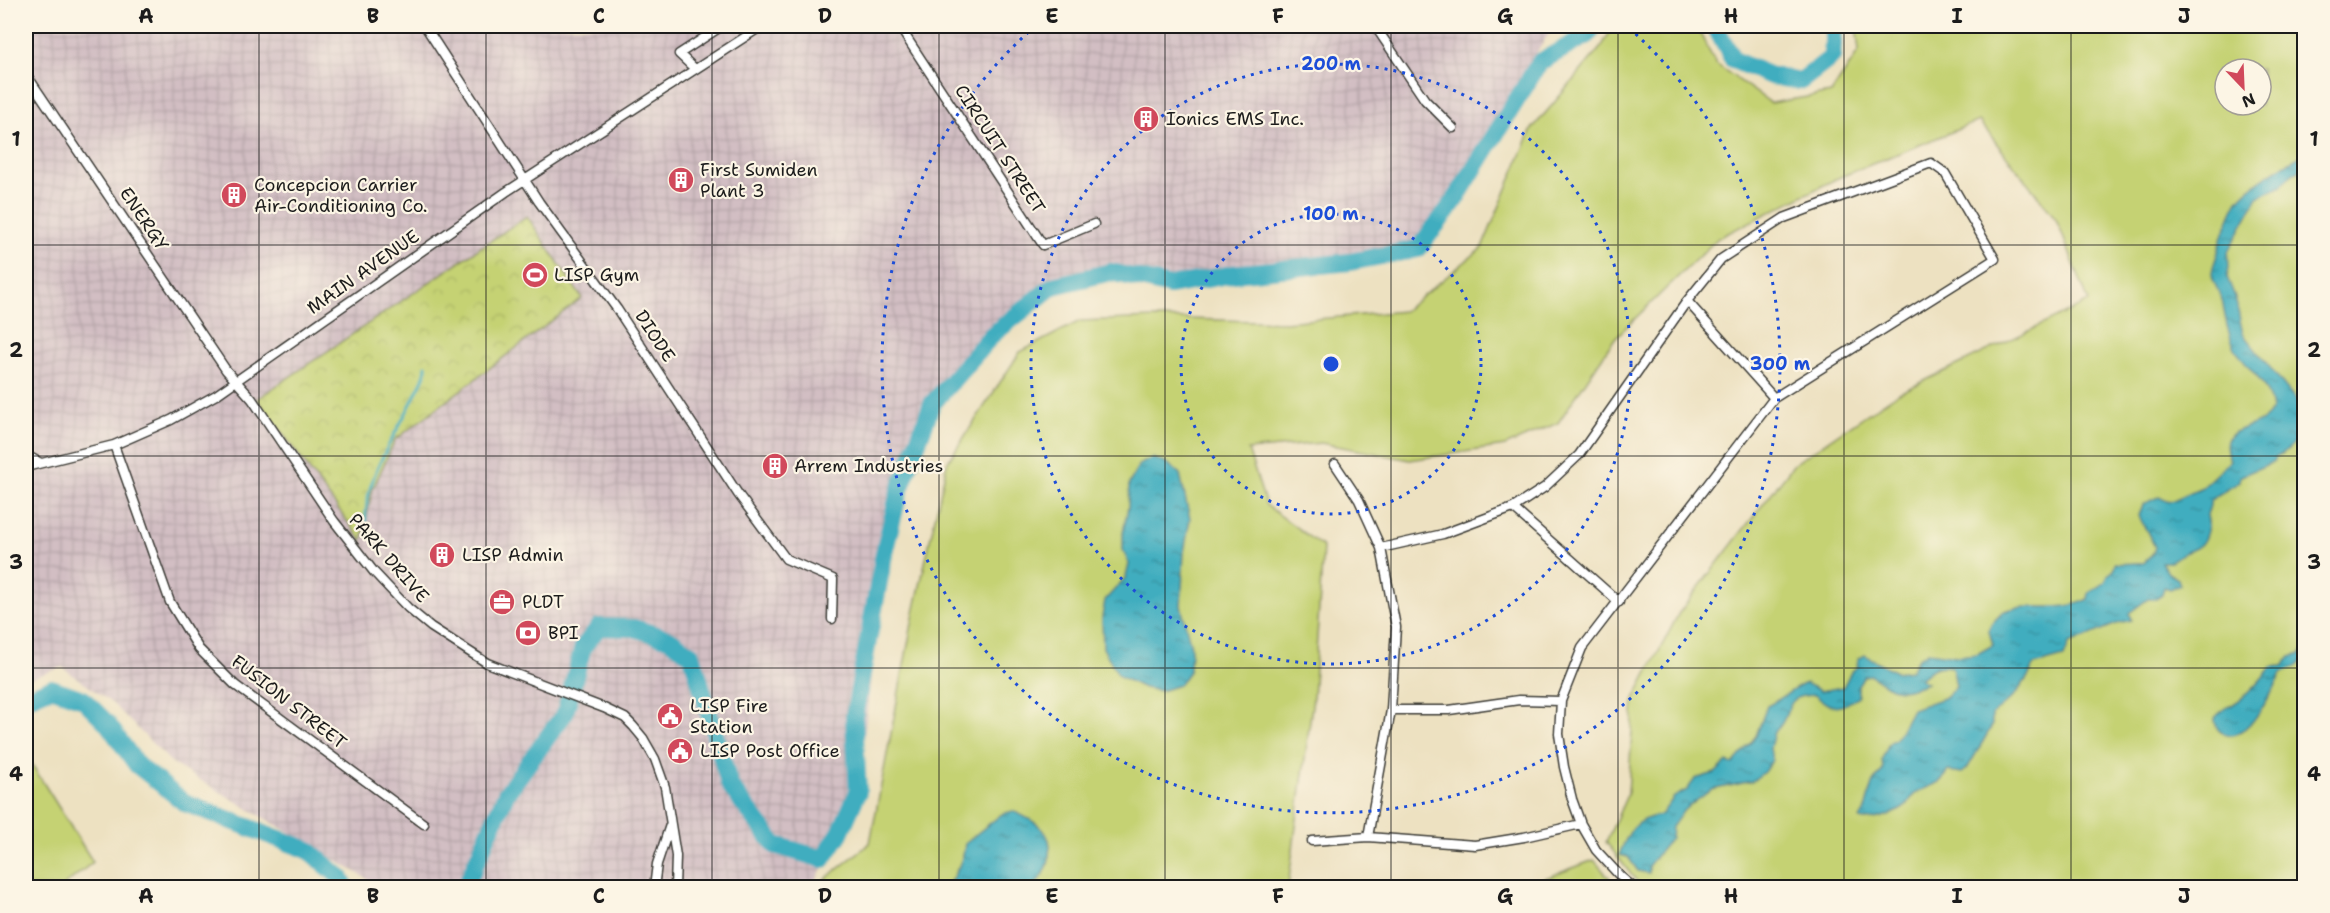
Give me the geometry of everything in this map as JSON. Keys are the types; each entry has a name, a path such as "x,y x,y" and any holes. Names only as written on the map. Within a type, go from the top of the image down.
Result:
{"street":[{"name":"DIODE","path":"425,26 525,180 617,309 738,494 786,559 833,579 832,619"},
{"path":"695,69 679,54 722,26"},
{"name":"MAIN AVENUE","path":"26,467 114,445 171,420 237,381 525,180 762,26"},
{"name":"CIRCUIT STREET","path":"899,26 1043,245 1094,224"},
{"path":"1375,26 1425,100 1453,128"},
{"name":"ENERGY","path":"26,74 226,370 237,381"},
{"path":"1381,548 1443,534 1513,508 1545,486 1579,455 1687,301 1721,259 1784,218 1931,162 1945,173 1995,259 1774,398 1582,648 1561,701 1559,734 1564,767 1581,824 1596,850 1634,888"},
{"path":"1687,301 1774,398"},
{"name":"PARK DRIVE","path":"237,381 334,521 374,573 408,608 430,627 487,663 625,718 647,745 655,759 665,787 676,856 675,888"},
{"name":"FUSION STREET","path":"114,445 170,602 199,649 235,685 424,824"},
{"path":"26,455 41,463"},
{"path":"1335,464 1359,500 1381,548 1396,627 1391,710 1368,837"},
{"path":"1513,508 1618,602"},
{"path":"1391,710 1449,710 1519,700 1561,701"},
{"name":"PARK DRIVE","path":"654,888 657,864 670,824"},
{"path":"1312,841 1368,837 1474,845 1581,824"}],"shaded area":[{"path":"26,26 1553,26 1418,249 1350,262 1233,274 1170,286 1111,272 1053,286 992,335 932,404 899,492 885,549 858,792 812,888 381,887 173,764 113,704 62,667 26,680"}],"green space":[{"path":"1613,26 1696,26 1716,64 1771,103 1831,93 1859,51 1856,26 2304,26 2304,877 2291,887 1643,887 1606,842 1628,793 1634,699 1679,613 1794,464 1897,394 2089,302 2056,219 1979,121 1840,177 1718,238 1615,338 1558,423 1505,446 1410,460 1321,443 1248,450 1266,505 1323,547 1313,698 1288,887 814,888 870,843 914,613 947,463 1020,352 1080,321 1155,318 1285,322 1404,311 1482,248 1532,129 1602,46"},
{"path":"527,216 582,298 395,440 372,491 362,541 257,399"},
{"path":"26,755 93,862 62,887 26,887"},
{"path":"1594,860 1617,887 1522,887"}],"water":[{"path":"2304,155 2304,167 2291,175 2282,185 2258,197 2228,252 2227,277 2235,297 2243,334 2300,405 2304,406 2304,436 2275,458 2275,461 2241,476 2240,481 2210,501 2207,515 2208,525 2203,542 2171,562 2161,562 2168,573 2178,579 2180,585 2170,589 2164,587 2162,595 2156,599 2148,599 2129,613 2131,620 2115,624 2069,644 2064,657 2035,665 2017,692 1992,714 1992,726 1967,769 1962,773 1949,771 1937,783 1914,795 1907,805 1898,811 1877,818 1860,819 1865,810 1872,784 1883,770 1882,759 1889,743 1896,739 1912,709 1946,697 1956,686 1952,667 1934,668 1920,679 1927,683 1903,690 1892,688 1871,675 1864,676 1858,685 1858,696 1842,706 1831,706 1815,695 1795,699 1779,728 1774,732 1770,748 1772,760 1764,772 1752,781 1711,790 1684,810 1672,827 1671,838 1649,865 1649,873 1638,871 1628,857 1619,855 1629,833 1638,823 1661,815 1674,797 1687,790 1695,779 1715,773 1727,762 1733,764 1756,736 1767,706 1806,683 1820,691 1843,687 1851,672 1857,667 1858,659 1865,655 1896,672 1911,670 1918,658 1928,652 1957,656 1977,654 1993,645 1989,627 2002,612 2023,607 2077,604 2088,599 2089,593 2105,582 2113,571 2115,563 2144,563 2155,547 2139,516 2143,504 2159,497 2169,502 2202,487 2230,461 2226,448 2227,439 2239,430 2257,423 2272,409 2266,389 2240,356 2233,343 2212,271 2228,220 2237,202 2249,189 2268,175"},
{"path":"1152,458 1167,463 1180,474 1190,519 1184,552 1181,606 1191,647 1190,670 1179,685 1161,691 1144,688 1119,676 1103,648 1102,617 1105,600 1126,577 1129,564 1123,550 1123,533 1128,507 1129,484 1139,465"},
{"path":"2303,651 2300,663 2281,673 2256,718 2241,732 2232,735 2219,731 2215,718 2224,709 2245,695 2271,667 2283,666 2290,657 2301,654"},
{"path":"1013,811 1037,824 1049,839 1048,865 1039,880 1032,887 946,887 959,866 965,843 1002,814"}],"waterway":[{"path":"465,888 506,794 565,713 583,647 599,627 634,628 669,639 692,655 730,786 775,845 823,859 840,833 858,792 854,717 885,549 899,492 932,404 992,335 1053,286 1111,272 1170,286 1233,274 1350,262 1418,249 1453,203 1540,62 1588,35 1594,26"},
{"path":"1715,26 1733,60 1771,76 1801,81 1832,57 1834,26"},
{"path":"366,525 366,507 375,473 422,382 426,365"},
{"path":"26,699 51,688 83,699 107,723 137,765 185,803 308,850 341,878 346,888"}],"place":[{"name":"Ionics EMS Inc.","path":"1146,119"},
{"name":"First Sumiden Plant 3","path":"681,180"},
{"name":"Concepcion Carrier Air-Conditioning Co.","path":"234,195"},
{"name":"LISP Gym","path":"535,275"},
{"name":"Arrem Industries","path":"775,466"},
{"name":"LISP Admin","path":"442,555"},
{"name":"PLDT","path":"502,602"},
{"name":"BPI","path":"528,633"},
{"name":"LISP Fire Station","path":"670,716"},
{"name":"LISP Post Office","path":"680,751"}]}
